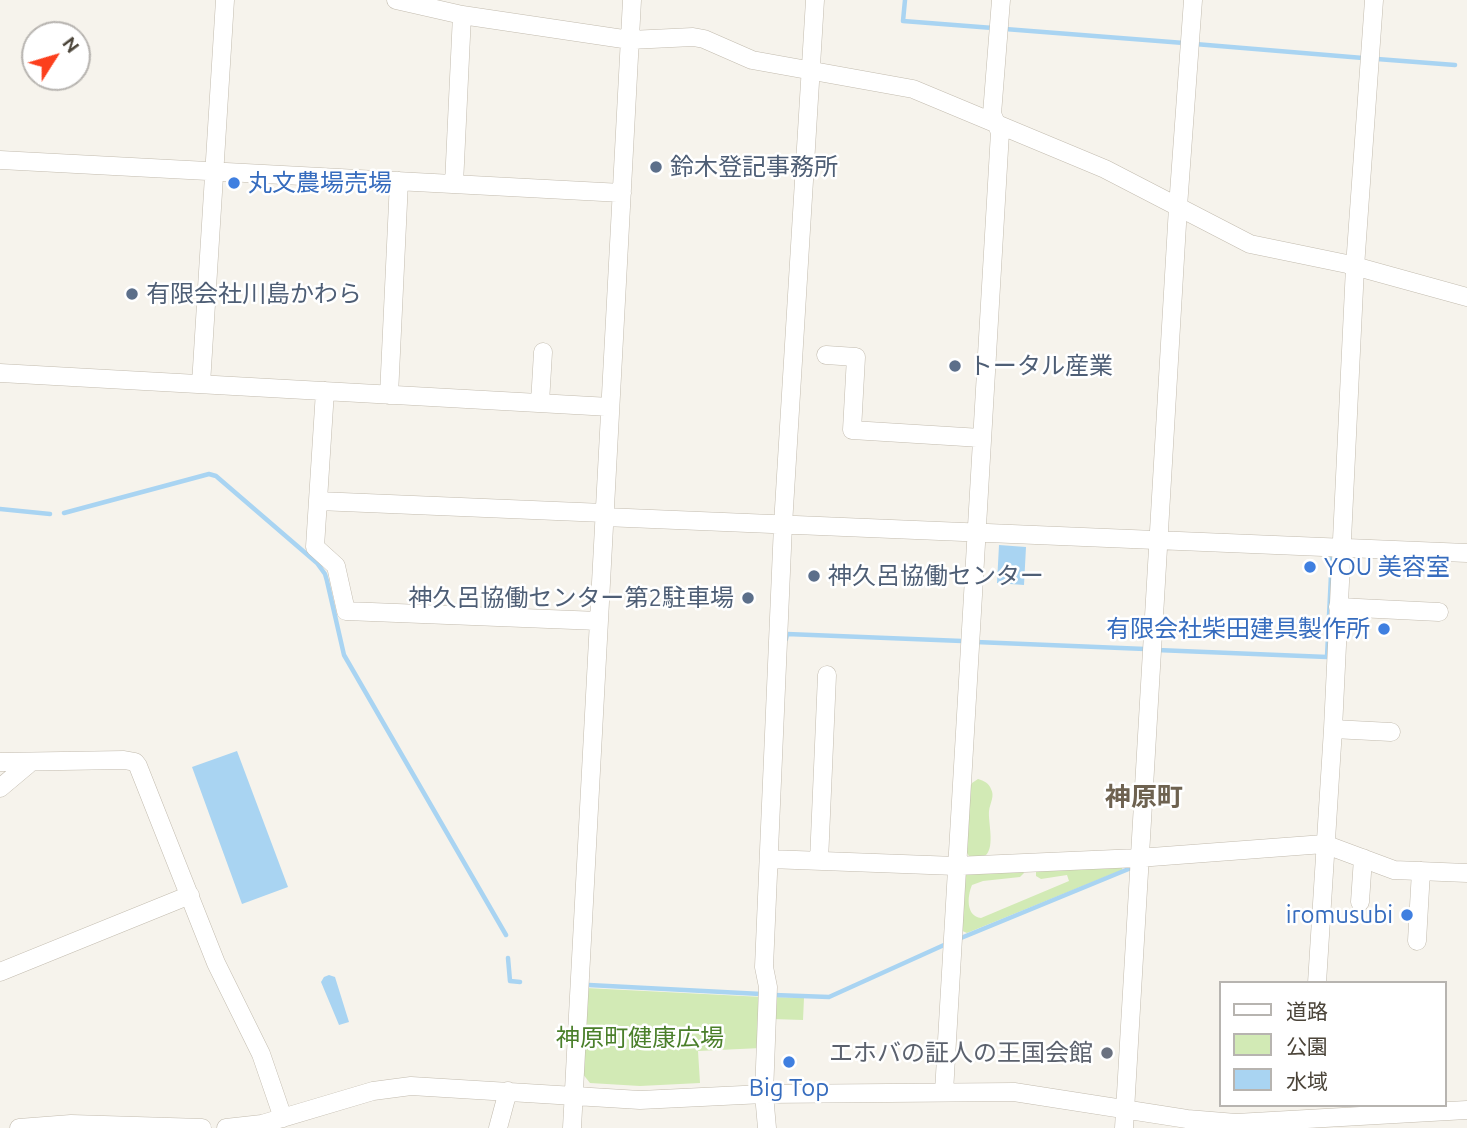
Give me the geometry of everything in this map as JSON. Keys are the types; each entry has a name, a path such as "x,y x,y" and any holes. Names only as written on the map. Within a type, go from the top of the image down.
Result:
{"street":[{"path":"201,384 212,171 225,0"},
{"path":"396,0 462,15 630,40 693,37 704,39 752,60 913,89 1105,169 1250,244 1355,267 1467,297"},
{"path":"572,1128 632,0"},
{"path":"768,1128 764,1094 768,988 764,967 783,525 815,0"},
{"path":"944,1092 1000,132 992,114 1001,0"},
{"path":"1124,1128 1138,858 1193,0"},
{"path":"1317,981 1333,729 1355,267 1374,0"},
{"path":"454,184 462,15"},
{"path":"0,160 622,193"},
{"path":"389,395 399,181"},
{"path":"540,403 543,352"},
{"path":"826,355 856,356 852,430 981,439"},
{"path":"0,373 610,407"},
{"path":"324,391 315,547 336,566 346,611 599,621"},
{"path":"318,501 783,525 1467,553"},
{"path":"1338,607 1439,611"},
{"path":"819,861 827,675"},
{"path":"1333,729 1391,732"},
{"path":"0,762 135,762 141,771 216,962 261,1054 282,1122"},
{"path":"0,788 31,762"},
{"path":"769,859 956,866 1138,858 1325,844 1394,870 1467,873"},
{"path":"1360,902 1363,858"},
{"path":"1417,941 1420,871"},
{"path":"0,972 190,895"},
{"path":"226,1128 282,1122 363,1094 392,1088 431,1086 656,1100 764,1094 1032,1093 1220,1122 1310,1113 1467,1110"},
{"path":"498,1128 508,1091"},
{"path":"19,1128 71,1124 202,1128"}],"green space":[{"path":"978,779 988,784 992,792 989,811 990,846 984,856 970,858 966,851 968,791"},
{"path":"1123,865 1122,870 967,933 960,930 964,876 967,872 1022,870 1024,873 1020,877 983,881 972,885 969,895 970,910 976,917 981,918 1069,881 1067,875 1041,879 1036,876 1036,871"},
{"name":"神原町健康広場","path":"586,988 763,997 761,1048 698,1051 700,1083 640,1086 590,1083 582,1073"},
{"path":"773,997 804,998 803,1020 772,1019"}],"water":[{"path":"999,545 1026,547 1024,585 997,583"},
{"path":"237,751 288,887 242,904 192,767"},
{"path":"329,975 335,977 349,1022 339,1025 321,982"}],"waterway":[{"path":"905,0 903,21 993,28"},
{"path":"1005,29 1184,43"},
{"path":"1195,44 1363,58"},
{"path":"1377,59 1455,65"},
{"path":"64,513 209,474 216,476 317,563 325,574 344,655 506,935"},
{"path":"0,509 50,514"},
{"path":"1157,650 1327,657 1332,555"},
{"path":"786,639 787,634 962,641"},
{"path":"976,642 1145,649"},
{"path":"961,938 1131,868"},
{"path":"774,995 829,997 944,945"},
{"path":"508,958 510,981 520,982"},
{"path":"589,985 761,994"}],"place":[{"name":"鈴木登記事務所","path":"656,167"},
{"name":"丸文農場売場","path":"234,183"},
{"name":"有限会社川島かわら","path":"132,294"},
{"name":"トータル産業","path":"955,366"},
{"name":"YOU 美容室","path":"1310,567"},
{"name":"神久呂協働センター","path":"814,576"},
{"name":"神久呂協働センター第2駐車場","path":"748,598"},
{"name":"有限会社柴田建具製作所","path":"1384,629"},
{"name":"iromusubi","path":"1407,915"},
{"name":"エホバの証人の王国会館","path":"1107,1053"},
{"name":"Big Top","path":"789,1062"}],"district":[{"name":"神原町","path":"1144,797"}]}
